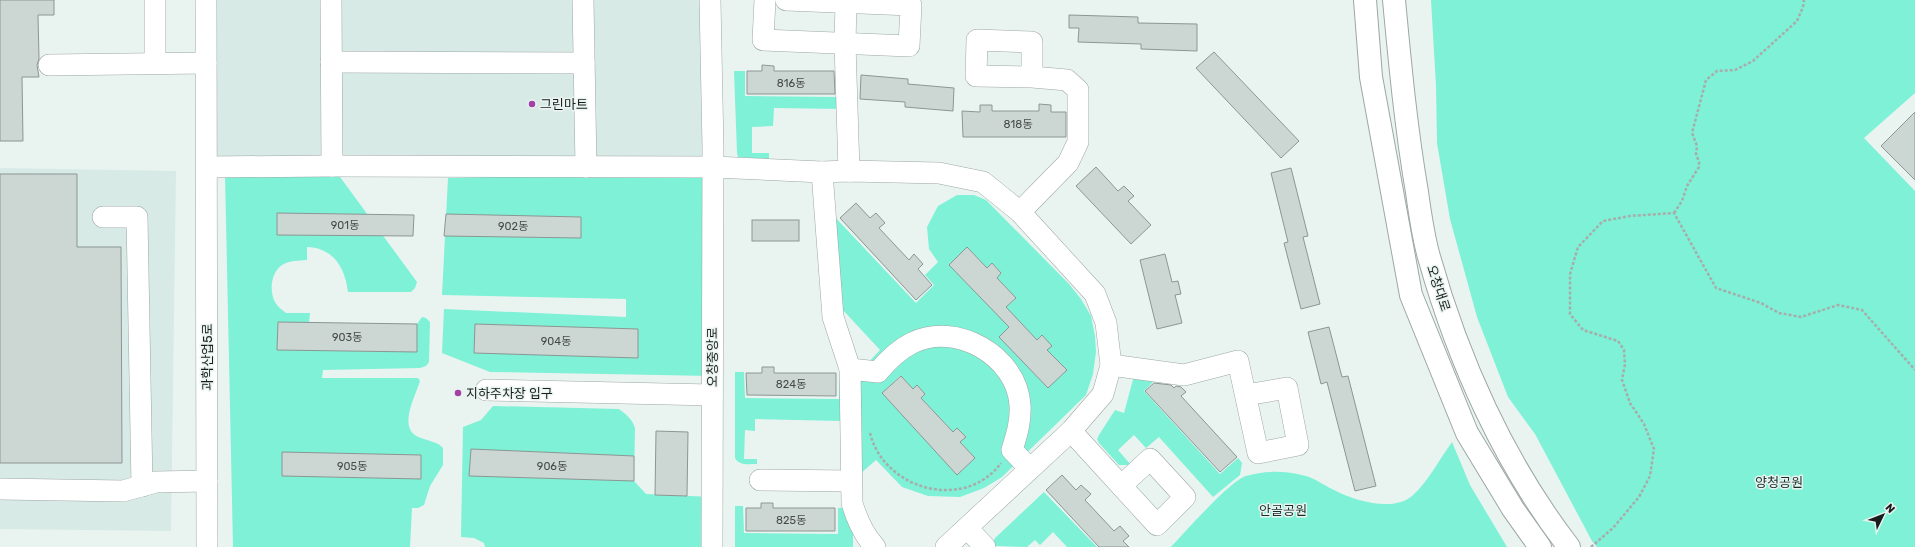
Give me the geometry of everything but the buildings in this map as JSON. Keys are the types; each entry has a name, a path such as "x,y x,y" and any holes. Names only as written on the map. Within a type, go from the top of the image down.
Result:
{"main road":[{"name":"오창대로","path":"1394,0 1407,138 1418,204 1429,256 1450,321 1478,391 1508,453 1539,506 1569,547"},
{"path":"1398,43 1405,0"},
{"name":"오창대로","path":"1364,5 1371,77 1411,294 1467,433 1513,509 1540,547"}],"street":[{"path":"155,0 155,63"},
{"name":"과학산업5로","path":"206,0 208,167 207,547"},
{"path":"331,0 332,166"},
{"path":"583,0 586,167"},
{"name":"오창중앙로","path":"710,0 713,167 712,547"},
{"path":"765,0 764,40 909,46 911,5 786,0"},
{"path":"846,2 845,44 849,171"},
{"path":"49,65 206,62"},
{"path":"331,62 584,63"},
{"path":"1020,212 1068,163 1078,142 1078,90 1067,80 1032,76"},
{"path":"208,167 713,167 822,172 849,171 939,173 983,182 1020,212 1095,294 1106,322 1111,365 1103,394 1071,431 946,547"},
{"path":"822,172 833,317 850,369 852,503 857,520 866,537 875,547"},
{"path":"103,217 137,217 142,486"},
{"path":"850,369 878,372 893,355 913,342 936,336 960,338 982,346 1000,361 1014,381 1020,404 1020,427 1012,450 1030,469"},
{"path":"1111,365 1184,376 1238,361 1246,395"},
{"path":"486,390 712,396"},
{"path":"1071,431 1121,486"},
{"path":"760,480 851,481"},
{"path":"0,489 123,491 156,482 207,481"},
{"path":"967,528 985,547"}],"path":[{"path":"1674,213 1682,201 1687,186 1699,167 1696,154 1697,146 1692,133 1706,80 1718,71 1735,70 1753,61 1797,21 1803,7 1804,0"},
{"path":"1674,213 1716,288 1761,303 1779,313 1801,317 1838,305 1862,310 1915,370"},
{"path":"1591,547 1613,528 1639,497 1650,476 1654,448 1644,424 1630,403 1622,380 1625,364 1624,350 1618,341 1583,330 1570,314 1570,274 1578,247 1603,221 1637,215 1674,213"},
{"path":"870,432 873,444 886,465 905,480 928,489 953,490 977,483 997,469 1012,450"}],"shaded area":[{"path":"206,0 712,0 713,167 208,167"},
{"path":"0,168 176,171 171,531 0,529"}],"green space":[{"name":"양청공원","path":"1431,0 1915,0 1915,93 1864,138 1915,191 1915,547 1597,547 1592,541 1535,434 1508,397 1477,317 1450,219 1437,143 1436,86"},
{"path":"734,71 745,71 745,96 838,97 844,109 774,108 773,126 752,127 752,153 769,153 769,159 738,157"},
{"path":"332,166 417,282 415,288 411,292 348,292 341,267 331,255 316,248 307,247 307,260 285,263 275,272 272,282 273,298 277,305 286,313 310,313 309,323 417,324 422,317 426,318 430,322 429,362 426,366 420,368 323,370 322,378 418,378 420,381 409,413 408,421 410,428 414,434 436,443 443,448 443,465 430,486 424,505 418,508 412,508 410,547 233,547 225,174"},
{"path":"713,167 712,376 490,372 442,353 444,309 626,317 626,299 442,295 448,178 616,174"},
{"path":"957,195 974,195 986,200 1069,284 1081,299 1091,316 1095,336 1096,352 1093,374 1086,395 1002,477 984,488 960,497 928,496 902,487 876,460 860,474 857,374 880,350 842,309 833,215 916,303 934,285 925,275 938,262 929,249 927,227 938,206","holes":["967,247 987,268 992,263 1001,273 997,278 1016,298 998,315 949,265","1017,319 1037,340 1042,336 1051,345 1047,350 1066,370 1048,388 999,337","900,376 913,389 917,385 925,394 921,398 953,432 957,428 965,437 960,442 975,458 957,475 882,393"]},
{"path":"735,372 744,372 745,398 839,399 839,373 842,373 841,421 755,419 755,431 745,430 744,459 757,459 757,464 744,464 739,462 735,458"},
{"path":"1135,372 1160,375 1144,391 1220,474 1238,458 1242,463 1240,475 1213,497 1159,437 1146,448 1134,435 1118,450 1131,465 1119,465 1099,443 1097,439 1115,410 1124,413"},
{"path":"493,406 619,409 629,417 635,428 634,481 646,494 712,497 712,547 485,547 484,543 474,538 461,537 463,427 481,420"},
{"name":"안골공원","path":"1452,442 1470,485 1507,547 1171,547 1196,519 1219,497 1246,476 1268,472 1299,474 1310,477 1344,495 1374,503 1395,503 1404,501 1418,490 1428,478"},
{"path":"1044,492 1097,547 1067,547 1053,532 1040,545 1035,540 1027,547 995,546 993,543 995,538"},
{"path":"735,506 743,506 744,533 838,534 838,508 853,507 853,547 735,547"}],"place":[{"name":"그린마트","path":"532,104"},
{"name":"지하주차장 입구","path":"458,393"}]}
